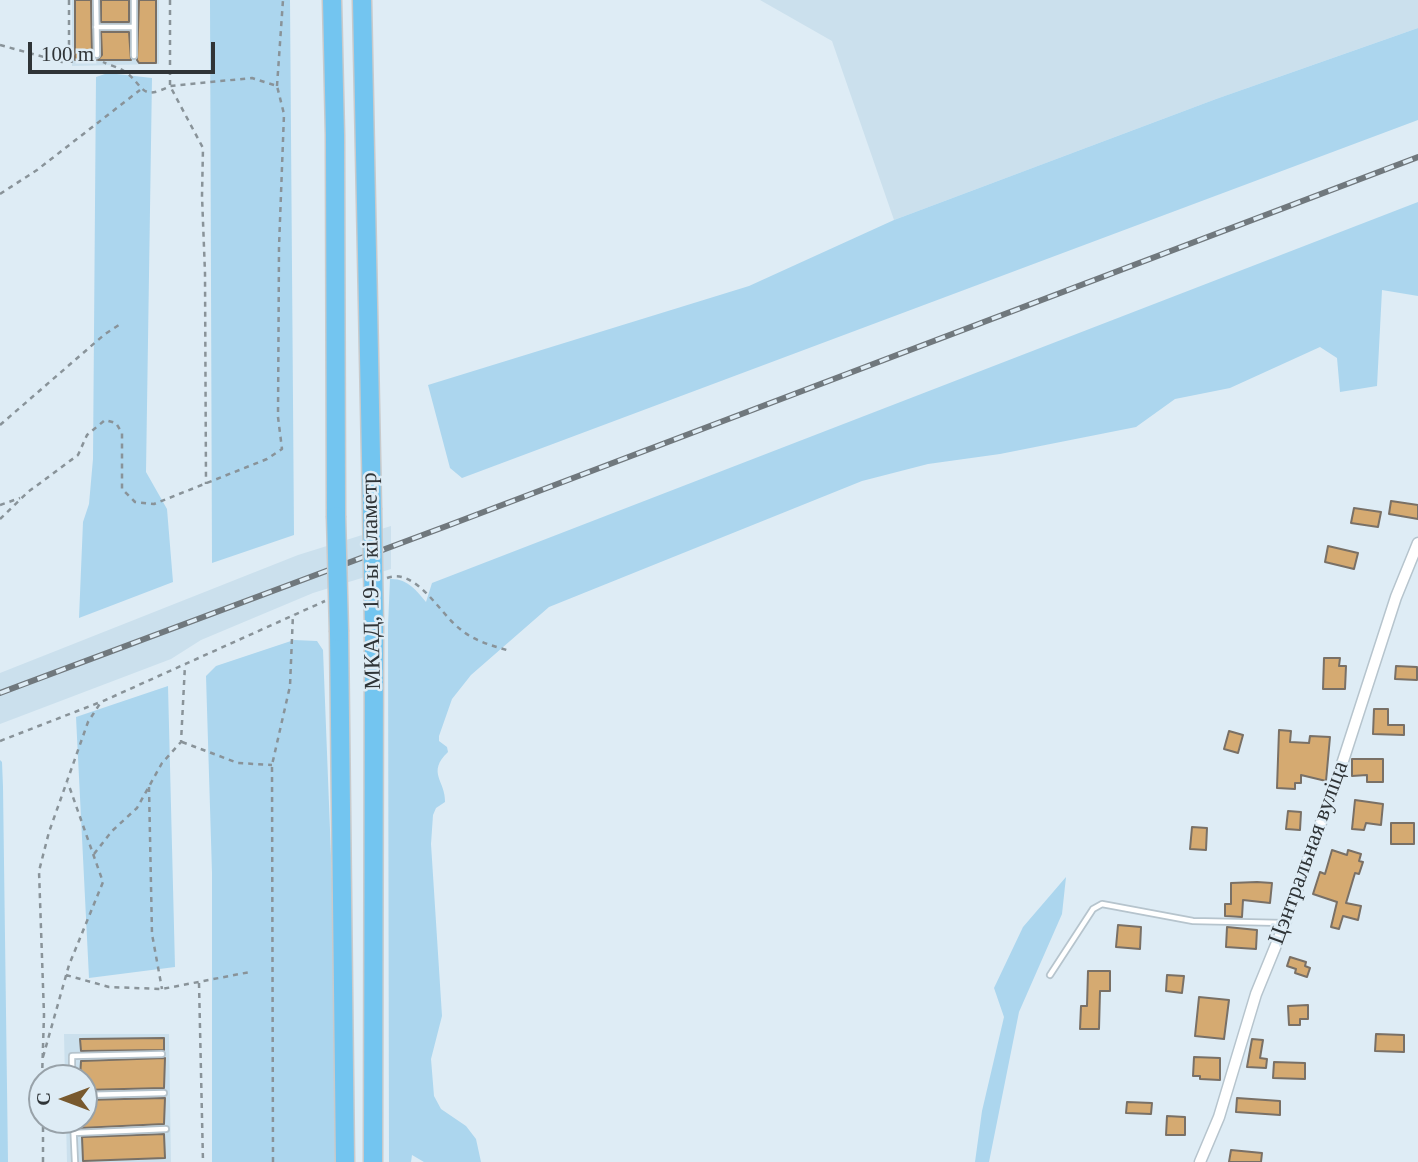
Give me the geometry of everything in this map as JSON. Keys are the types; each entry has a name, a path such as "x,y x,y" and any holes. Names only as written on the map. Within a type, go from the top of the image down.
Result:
{"highway":[{"name":"МКАД, 19-ы кіламетр","path":"332,0 345,1162"},
{"name":"МКАД, 19-ы кіламетр","path":"362,0 374,625 373,1162"}],"street":[{"name":"Цэнтральная вуліца","path":"1200,1162 1219,1117 1256,994 1285,923 1342,764 1395,597 1418,543"}],"lane":[{"path":"96,0 97,55"},
{"path":"134,0 134,56"},
{"path":"96,27 134,27"},
{"path":"1050,975 1093,909 1102,904 1192,921 1285,923"},
{"path":"72,1064 72,1055 162,1054"},
{"path":"98,1095 164,1093"},
{"path":"98,1132 166,1129"},
{"path":"74,1134 75,1162"}],"path":[{"path":"69,0 69,62"},
{"path":"170,0 170,86 204,148 202,196 206,484"},
{"path":"0,519 22,497 78,455 87,435 105,421 116,423 122,433 122,489 135,502 154,504 267,459 282,449 278,417 279,247 284,114 277,86 283,0"},
{"path":"0,46 62,62 99,61 124,71 140,90 146,93 170,86 252,78 277,86"},
{"path":"0,194 37,170 140,90"},
{"path":"0,425 105,334 122,323"},
{"path":"0,505 22,497"},
{"path":"381,580 401,576 416,584 460,629 485,644 510,650"},
{"path":"0,741 101,702 331,599"},
{"path":"273,1162 272,765 290,685 293,614"},
{"path":"94,854 112,831 138,808 162,763 181,741 185,664"},
{"path":"42,1064 44,1015 39,872 49,832 88,722 101,702"},
{"path":"181,741 238,764 272,765"},
{"path":"42,1060 66,975 103,882 68,783"},
{"path":"149,786 152,934 162,989"},
{"path":"66,975 108,987 162,989 250,972"},
{"path":"199,982 203,1162"},
{"path":"43,1134 43,1162"}],"shaded area":[{"path":"72,0 159,0 159,64 72,66"},
{"path":"210,0 290,0 294,535 212,563"},
{"path":"760,0 1418,0 1418,28 1216,99 894,220 832,41"},
{"path":"1418,28 1418,120 462,478 450,468 428,385 749,286 894,220 1216,99"},
{"path":"108,73 152,78 146,472 167,509 173,582 79,618 83,522 89,504 93,459 96,77"},
{"path":"1418,202 1418,296 1382,290 1377,386 1340,392 1337,358 1320,347 1230,388 1175,399 1136,427 1000,454 928,464 862,481 549,607 471,675 452,699 439,736 439,741 447,747 448,752 438,766 445,802 436,808 433,815 431,844 442,1016 431,1059 434,1096 441,1109 466,1126 476,1139 481,1162 424,1162 412,1155 411,1162 389,1162 390,579 406,583 426,602 432,583"},
{"path":"391,526 391,569 313,593 201,640 171,659 0,724 0,673 298,555"},
{"path":"294,640 317,641 323,650 336,984 335,1162 212,1162 212,873 206,676 216,666"},
{"path":"168,686 175,967 89,978 76,717"},
{"path":"0,760 3,787 8,1162 0,1162"},
{"path":"1066,877 1062,914 1019,1012 989,1162 975,1162 982,1111 1004,1017 994,988 1023,927"},
{"path":"64,1034 169,1034 171,1162 67,1162 66,1134 98,1134 98,1064 65,1064"}],"building":[{"path":"75,0 91,0 92,55 96,60 75,60"},
{"path":"101,0 129,0 129,22 101,22"},
{"path":"139,0 156,0 156,63 139,63 137,60"},
{"path":"101,32 129,32 131,60 98,60 102,55"},
{"path":"1391,501 1418,505 1418,519 1389,514"},
{"path":"1354,508 1381,512 1378,527 1351,523"},
{"path":"1328,546 1358,553 1354,569 1325,562"},
{"path":"1324,658 1340,658 1339,666 1346,666 1345,689 1323,689"},
{"path":"1396,666 1417,667 1417,680 1395,679"},
{"path":"1374,709 1388,709 1388,725 1404,725 1404,735 1373,734"},
{"path":"1279,730 1291,731 1290,742 1309,743 1310,736 1330,737 1326,781 1301,775 1301,783 1295,783 1295,789 1277,788"},
{"path":"1229,731 1243,735 1238,753 1224,749"},
{"path":"1352,759 1383,759 1383,782 1367,782 1367,775 1352,776"},
{"path":"1355,800 1383,804 1381,825 1366,823 1364,830 1352,829"},
{"path":"1288,811 1301,812 1300,830 1286,829"},
{"path":"1391,823 1414,823 1414,844 1391,844"},
{"path":"1192,827 1207,828 1206,850 1190,849"},
{"path":"1332,850 1347,855 1348,850 1361,854 1359,861 1363,862 1359,874 1355,873 1346,903 1361,906 1358,920 1343,916 1339,929 1331,927 1337,902 1313,894 1320,872 1325,874"},
{"path":"1231,883 1272,883 1270,903 1243,900 1242,917 1225,916 1225,904 1231,904"},
{"path":"1118,925 1141,927 1140,949 1116,947"},
{"path":"1227,927 1257,930 1256,949 1226,947"},
{"path":"1290,957 1306,962 1305,966 1310,968 1307,977 1295,973 1296,969 1287,966"},
{"path":"1088,971 1110,971 1110,991 1100,991 1099,1029 1080,1029 1081,1006 1087,1006"},
{"path":"1167,975 1184,976 1182,993 1166,991"},
{"path":"1199,997 1229,1000 1224,1039 1195,1036"},
{"path":"1308,1005 1308,1019 1300,1019 1300,1025 1289,1025 1288,1006"},
{"path":"1376,1034 1404,1035 1404,1052 1375,1051"},
{"path":"164,1038 164,1050 81,1051 80,1039"},
{"path":"1252,1039 1263,1040 1260,1058 1267,1059 1266,1068 1247,1067"},
{"path":"1194,1057 1220,1058 1220,1080 1193,1076"},
{"path":"165,1058 164,1088 98,1090 98,1064 81,1064 81,1061"},
{"path":"1274,1062 1305,1063 1305,1079 1273,1078"},
{"path":"165,1098 164,1124 98,1127 98,1100"},
{"path":"1237,1098 1280,1101 1280,1115 1236,1112"},
{"path":"1127,1102 1152,1103 1151,1114 1126,1113"},
{"path":"1167,1116 1185,1117 1185,1135 1166,1135"},
{"path":"164,1134 165,1158 83,1161 82,1137"},
{"path":"1231,1150 1262,1153 1261,1162 1229,1162"}],"railway":[{"path":"0,693 1418,157"}]}
